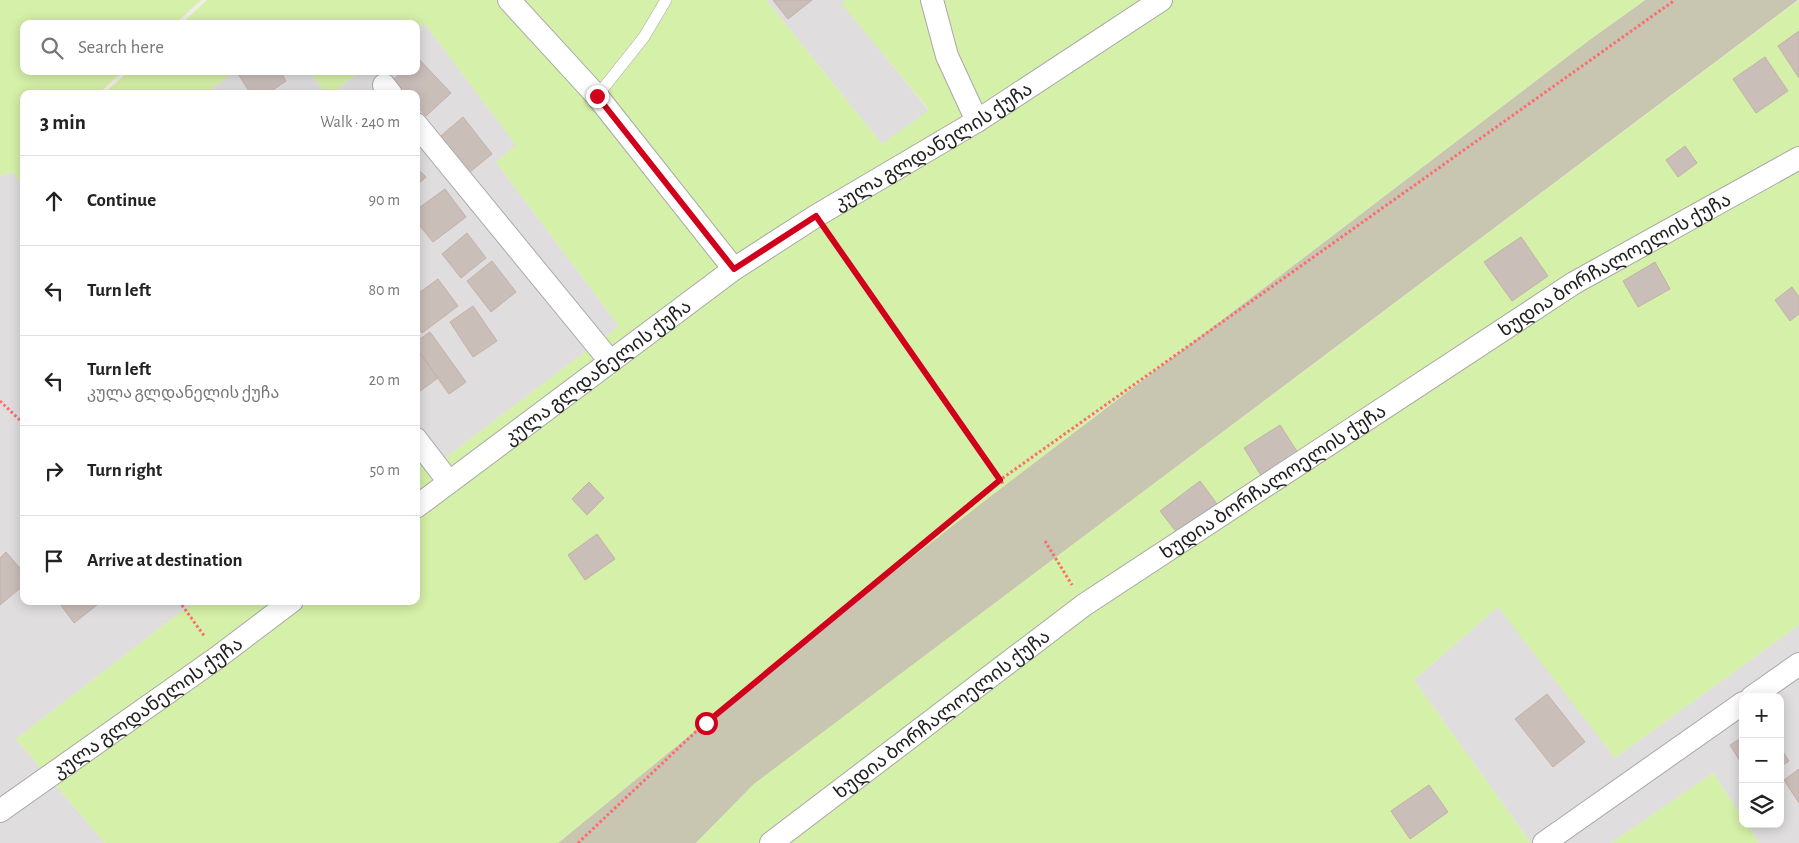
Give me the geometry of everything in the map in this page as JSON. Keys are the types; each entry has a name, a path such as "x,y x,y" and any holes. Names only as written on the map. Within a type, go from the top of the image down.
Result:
{"street":[{"path":"509,0 597,96 734,269"},
{"path":"932,0 947,56 977,121"},
{"name":"კულა გლდანელის ქუჩა","path":"420,504 734,269 816,216 977,121 1160,0"},
{"path":"420,129 610,361"},
{"name":"ხუდია ბორჩალოელის ქუჩა","path":"771,843 1084,605 1574,284 1799,158"},
{"path":"420,444 449,482"},
{"name":"კულა გლდანელის ქუჩა","path":"0,811 218,657 287,605"},
{"path":"1758,693 1799,664"},
{"path":"1544,843 1739,707"}],"lane":[{"path":"597,96 644,37 666,0"}],"path":[{"path":"578,843 706,723 1000,480 1675,0"},
{"path":"816,216 1004,485"},
{"path":"0,400 20,420"},
{"path":"1046,541 1084,605"},
{"path":"182,605 218,657"}],"shaded area":[{"path":"766,0 846,0 842,3 929,111 882,144"},
{"path":"1645,0 1798,0 754,784 696,843 558,843 810,637 979,505 1588,41"},
{"path":"424,23 517,146 496,162 619,326 444,459 420,428 420,90 336,90 356,75 420,75 420,26"},
{"path":"230,75 312,75 323,90 210,90"},
{"path":"12,172 20,181 20,605 190,605 16,739 105,843 0,843 0,176"},
{"path":"1499,606 1615,758 1799,625 1799,843 1759,843 1750,828 1784,828 1784,693 1739,693 1739,812 1713,773 1611,843 1531,843 1414,680"}],"green space":[{"path":"0,0 201,0 179,20 20,20 20,75 119,75 102,90 20,90 20,181 12,172 0,176"},
{"path":"207,0 766,0 882,144 929,110 841,3 846,0 1645,0 1588,41 979,505 810,637 558,843 105,843 16,739 190,605 420,605 420,428 444,459 619,326 496,162 516,145 424,23 420,26 420,20 185,20"},
{"path":"1799,0 1799,625 1615,758 1498,607 1414,680 1531,843 696,843 754,784"},
{"path":"124,75 230,75 210,90 108,90"},
{"path":"312,75 356,75 336,90 323,90"},
{"path":"1713,773 1739,812 1739,828 1750,828 1759,843 1611,843"}],"building":[{"path":"773,0 812,0 788,19"},
{"path":"1799,31 1799,78 1778,46"},
{"path":"1765,57 1788,91 1756,113 1733,79"},
{"path":"420,60 451,93 426,116 420,109 420,90 402,90 393,80 398,75 420,75"},
{"path":"239,75 282,75 286,81 273,90 248,90"},
{"path":"463,117 492,154 465,176 436,140"},
{"path":"1685,146 1697,163 1678,177 1666,160"},
{"path":"420,171 426,177 420,182"},
{"path":"445,189 466,217 433,242 420,226 420,207"},
{"path":"467,233 486,258 461,278 442,254"},
{"path":"1521,237 1548,276 1512,301 1484,262"},
{"path":"492,261 516,292 491,312 467,281"},
{"path":"1655,262 1670,289 1638,307 1623,281"},
{"path":"438,279 458,306 422,333 420,331 420,292"},
{"path":"1792,287 1799,297 1799,314 1790,321 1775,300"},
{"path":"473,306 497,341 473,357 450,322"},
{"path":"430,332 466,382 449,394 420,354 420,339"},
{"path":"420,353 438,378 420,391"},
{"path":"1280,425 1298,453 1262,477 1244,448"},
{"path":"1200,481 1217,504 1178,534 1160,511"},
{"path":"589,482 604,498 587,515 572,499"},
{"path":"597,534 615,559 585,580 568,555"},
{"path":"6,552 20,568 20,588 0,605 0,558"},
{"path":"61,605 97,605 74,623"},
{"path":"1547,694 1585,742 1553,767 1515,719"},
{"path":"1739,739 1739,760 1730,745"},
{"path":"1784,753 1789,761 1784,764"},
{"path":"1799,769 1799,803 1784,780"},
{"path":"1429,785 1448,812 1410,839 1391,811"}],"route":[{"path":"597,96 734,269 816,216 1000,480 706,723"}]}
